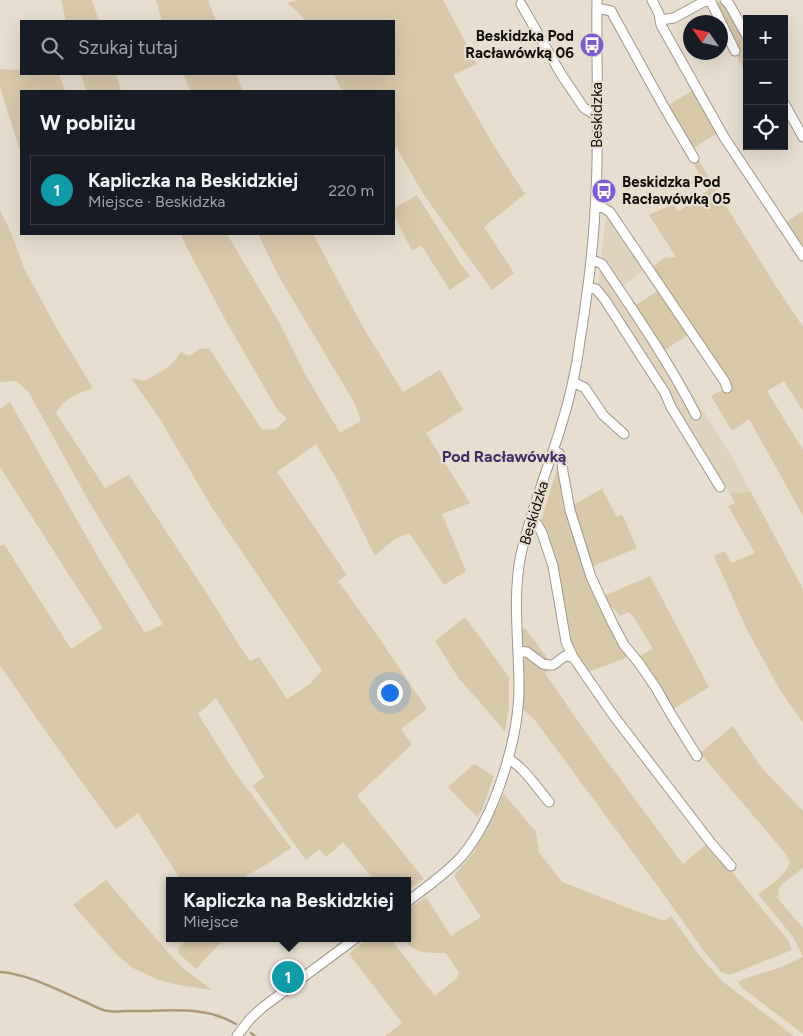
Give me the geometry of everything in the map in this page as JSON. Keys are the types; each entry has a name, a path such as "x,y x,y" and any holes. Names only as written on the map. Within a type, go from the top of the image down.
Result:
{"street":[{"path":"652,0 661,22 724,137 803,256"},
{"path":"725,0 743,29"},
{"path":"661,22 674,18 706,1 711,2 735,50"},
{"path":"521,4 561,74 584,108 592,113 597,113"},
{"path":"597,4 611,11 694,158"},
{"name":"Beskidzka","path":"411,899 448,870 472,843 493,802 508,759 516,726 519,690 516,609 518,575 531,520 573,382 588,287 596,208 597,4"},
{"path":"785,105 803,137"},
{"path":"596,208 602,207 610,212 725,382 727,388"},
{"path":"591,259 602,264 681,386 696,415"},
{"path":"588,287 596,289 605,300 665,394 720,487"},
{"path":"573,382 586,388 603,415 624,434"},
{"path":"553,451 559,453 562,461 570,510 591,577 612,622 624,645 656,688 697,756"},
{"path":"531,520 537,524 542,533 553,566 566,642 573,657 618,722 710,842 731,866"},
{"path":"518,651 527,652 543,664 549,665 565,656 573,657"},
{"path":"508,759 523,771 549,802"},
{"path":"237,1036 250,1019 263,1007 351,942"}],"shaded area":[{"path":"61,0 92,0 99,20 66,20"},
{"path":"156,0 208,0 216,20 162,20"},
{"path":"297,0 443,0 477,64 453,75 494,146 525,194 484,227 514,273 492,290 422,192 395,148 395,90 342,90 334,75 395,75 395,20 304,20 287,3"},
{"path":"714,2 726,5 743,33 743,68 737,56 739,54 728,31 728,15 720,15"},
{"path":"20,68 20,75 59,75 65,90 20,90 20,150 0,87 0,69"},
{"path":"81,75 116,75 121,90 86,90"},
{"path":"183,75 236,75 243,90 191,90"},
{"path":"695,89 718,133 693,148 667,106"},
{"path":"698,158 713,185 803,327 803,411 784,381 767,391 803,450 803,516 749,419 732,431 711,396 728,387 651,268 664,258 676,257 649,215 673,204 678,212 708,190 692,161"},
{"path":"417,195 470,276 450,290 421,245 412,251 395,217 395,207"},
{"path":"0,209 24,268 57,329 93,388 67,400 56,413 105,488 129,475 250,661 259,657 287,699 310,684 322,670 214,511 158,416 131,378 145,381 170,366 181,352 189,356 200,349 209,348 262,430 276,429 287,418 278,411 227,323 181,235 228,235 279,322 305,374 340,433 361,421 355,404 278,275 258,235 314,235 364,329 403,392 440,370 463,410 426,433 470,503 442,514 466,571 444,585 410,534 396,539 375,556 338,481 316,444 277,472 347,575 338,581 427,709 401,729 412,744 357,796 424,879 411,887 411,877 372,877 343,842 326,857 319,849 306,860 253,786 264,777 216,698 198,714 232,768 291,848 244,877 179,877 138,813 116,829 0,668 0,546 4,544 71,649 103,628 0,467 0,409 10,402 98,557 145,633 163,624 88,500 28,391 16,381 0,382"},
{"path":"803,211 803,251 785,223"},
{"path":"606,215 612,219 645,268 621,288 665,350 730,454 751,492 730,493 598,285"},
{"path":"659,290 689,334 665,350 634,306"},
{"path":"559,463 589,576 617,642 628,657 588,672 577,658 570,643 550,545 541,520"},
{"path":"602,489 617,517 622,514 637,548 591,567 573,505"},
{"path":"751,492 803,589 803,723 780,690 747,630 714,556 725,551 731,563 755,553 728,506 735,503 730,493"},
{"path":"650,576 709,687 672,710 661,687 640,656 653,649 633,616 628,612 620,616 612,607 608,609 604,596"},
{"path":"465,617 509,677 509,707 505,732 459,679 435,641"},
{"path":"525,628 549,660 538,658 523,648 521,629"},
{"path":"524,656 550,669 545,673 589,737 683,864 708,843 788,940 792,950 730,975 721,972 534,719 523,709"},
{"path":"733,726 761,767 803,811 803,868 782,884 778,891 779,898 773,893 803,928 803,957 793,937 758,894 785,872 790,863 785,853 700,753"},
{"path":"474,764 494,776 482,810 477,817 448,787"},
{"path":"504,794 536,832 539,852 562,882 664,921 671,916 699,955 722,981 794,1036 385,1036 402,1023 349,954 362,942 393,942 435,996 456,979 459,973 446,953 422,952 407,943 411,942 411,907 426,897 451,936 481,917 454,876 475,850"},
{"path":"106,880 184,969 212,990 159,980 133,968 120,958 73,905"},
{"path":"184,942 221,942 196,969 178,953"},
{"path":"803,957 803,1034 741,987 738,982 779,968"}],"waterway":[{"path":"0,972 32,979 105,1010 196,1011 223,1018 236,1024"},
{"path":"251,1033 255,1036"}],"place":[{"name":"Beskidzka Pod Racławówką 06","path":"592,45"},
{"name":"Beskidzka Pod Racławówką 05","path":"604,191"},
{"name":"Kapliczka na Beskidzkiej","path":"288,977"}],"district":[{"name":"Pod Racławówką","path":"504,456"}]}
